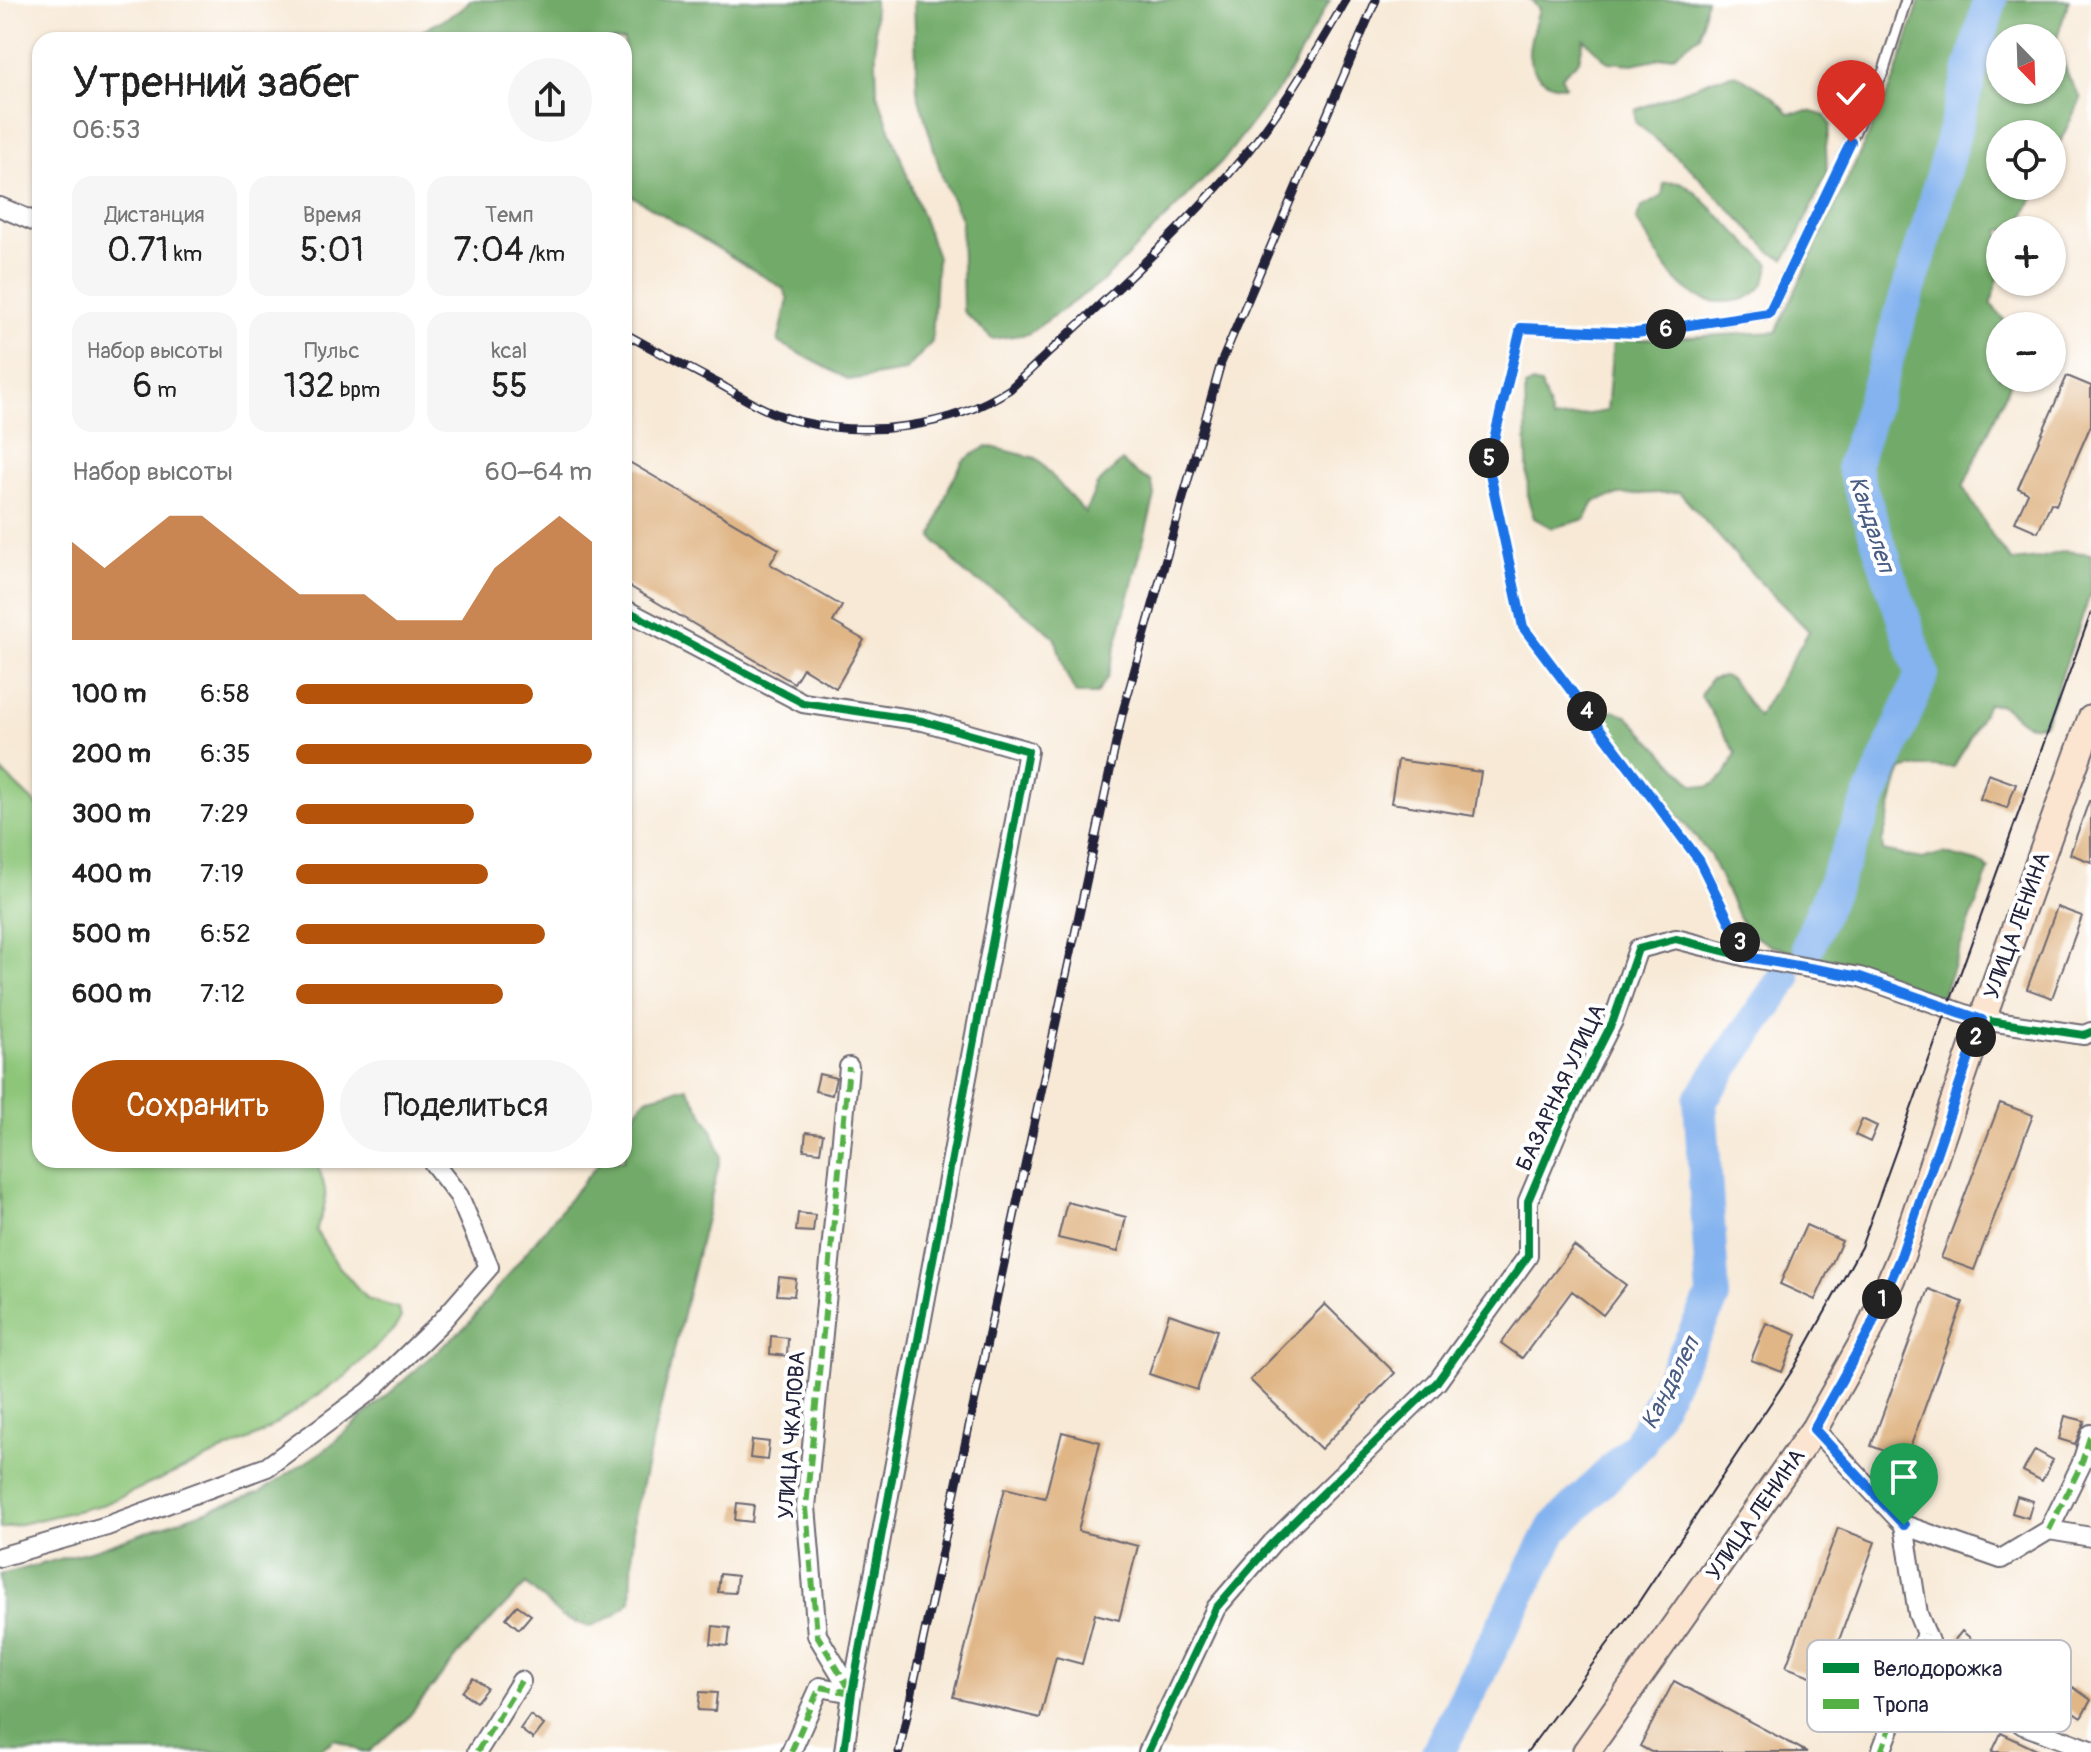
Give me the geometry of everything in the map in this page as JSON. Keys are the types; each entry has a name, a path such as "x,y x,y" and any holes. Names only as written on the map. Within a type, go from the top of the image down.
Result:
{"main road":[{"name":"УЛИЦА ЛЕНИНА","path":"1586,1752 1814,1429 1868,1333 1901,1256 2091,719"}],"street":[{"path":"0,207 32,221"},
{"path":"632,613 803,703 923,721 1028,751 852,1693 844,1752"},
{"name":"БАЗАРНАЯ УЛИЦА","path":"1148,1752 1216,1608 1272,1543 1437,1382 1528,1256 1528,1201 1561,1123 1613,1021 1638,949 1676,939 1747,957 1860,977 1982,1020 2084,1035 2091,1032"},
{"name":"УЛИЦА ЧКАЛОВА","path":"849,1067 806,1507 817,1635 852,1693"},
{"path":"0,1557 107,1526 267,1467 370,1391 441,1322 489,1267 459,1196 437,1168"},
{"path":"1814,1429 1904,1525 2001,1559 2049,1530 2081,1465 2091,1434"},
{"path":"1904,1525 1918,1614 1928,1640"},
{"path":"2049,1530 2091,1537"},
{"path":"1924,1640 1926,1634"},
{"path":"477,1752 521,1681"},
{"path":"791,1752 820,1687 852,1693"},
{"path":"1881,1752 1889,1732"},
{"path":"2042,1732 2091,1750"}],"lane":[{"path":"1747,957 1699,860 1523,627 1488,464 1521,328 1636,333 1769,313 1884,70 1906,0"}],"green space":[{"path":"470,0 874,0 877,93 937,257 932,342 905,371 849,380 778,342 788,300 784,289 632,196 632,32 421,32 461,10"},
{"path":"914,0 1330,0 1285,80 1225,158 1103,281 1028,334 992,339 963,311 961,218 943,180 917,91"},
{"path":"1531,0 1706,0 1700,35 1674,55 1633,64 1608,62 1584,39 1579,60 1562,76 1565,86 1558,86 1541,78 1530,62 1530,44 1539,9"},
{"path":"1920,0 2069,0 2061,24 1986,24 1986,104 2066,104 2066,69 2081,98 2066,130 2066,120 1986,120 1986,200 2032,200 2024,216 1986,216 1986,296 1993,296 1991,304 1998,312 1986,312 1986,392 2006,392 1963,487 1995,540 2012,561 2065,551 2091,554 2091,592 2045,723 2025,724 2002,706 1988,704 1954,767 1913,767 1902,770 1898,780 1882,843 1883,851 1922,859 1943,853 1984,864 1989,869 1941,995 1934,996 1883,974 1771,946 1754,936 1741,922 1710,855 1612,733 1606,717 1613,710 1627,716 1694,785 1709,787 1725,775 1736,753 1701,696 1710,679 1724,676 1731,679 1758,717 1809,631 1757,579 1679,492 1619,495 1594,501 1586,519 1552,528 1534,518 1528,499 1525,387 1532,383 1541,385 1553,420 1607,411 1613,341 1776,332 1895,78"},
{"path":"1736,74 1772,96 1789,113 1810,111 1825,116 1830,125 1826,146 1827,174 1784,259 1772,253 1690,168 1635,122 1635,110 1714,79"},
{"path":"1681,182 1769,264 1767,275 1757,292 1734,301 1706,300 1681,285 1661,260 1636,220 1641,208 1662,196 1664,183"},
{"path":"987,446 1036,458 1085,513 1097,485 1122,461 1151,481 1155,496 1108,676 1097,694 1076,694 1065,672 1055,637 1005,597 965,574 932,537 949,487 963,461"},
{"path":"0,770 32,800 32,1168 319,1168 325,1196 316,1231 336,1263 367,1299 398,1308 401,1317 395,1328 346,1376 259,1435 105,1504 0,1529"},
{"path":"687,1087 711,1127 721,1156 634,1517 631,1601 614,1616 589,1627 562,1617 526,1584 463,1649 405,1721 369,1752 362,1752 335,1739 317,1752 0,1752 0,1575 97,1549 260,1492 326,1449 468,1324 595,1168 632,1168 632,1117 646,1098"}],"building":[{"path":"2067,376 2091,386 2091,425 2056,505 2051,503 2038,532 2015,522 2028,493 2018,488 2060,392 2066,392"},
{"path":"632,464 779,549 770,564 842,606 833,622 864,640 836,688 803,668 794,683 632,588"},
{"path":"1398,760 1481,772 1474,816 1391,803"},
{"path":"1988,774 2016,784 2007,808 1980,799"},
{"path":"2091,801 2091,862 2070,854"},
{"path":"2057,907 2082,916 2052,998 2027,989"},
{"path":"819,1074 836,1078 832,1095 815,1091"},
{"path":"2000,1103 2033,1115 1974,1270 1941,1258"},
{"path":"1862,1119 1877,1126 1870,1142 1855,1135"},
{"path":"806,1132 823,1134 820,1152 804,1150"},
{"path":"1067,1202 1126,1217 1118,1252 1058,1238"},
{"path":"798,1213 815,1215 813,1232 796,1231"},
{"path":"1806,1225 1842,1241 1815,1300 1780,1284"},
{"path":"1574,1246 1626,1285 1603,1315 1572,1291 1522,1358 1501,1343"},
{"path":"779,1277 796,1279 794,1296 777,1295"},
{"path":"1929,1289 1963,1302 1906,1459 1871,1446"},
{"path":"1325,1304 1395,1373 1321,1449 1250,1380"},
{"path":"1169,1314 1217,1330 1197,1390 1149,1374"},
{"path":"1766,1323 1797,1335 1782,1372 1751,1360"},
{"path":"771,1336 788,1338 787,1356 770,1354"},
{"path":"2065,1416 2085,1421 2075,1444 2059,1439"},
{"path":"1062,1432 1100,1442 1078,1531 1138,1546 1119,1620 1095,1614 1082,1664 1056,1657 1040,1718 953,1697 1005,1488 1045,1498"},
{"path":"752,1440 769,1442 767,1460 750,1458"},
{"path":"2035,1450 2053,1460 2042,1481 2023,1471"},
{"path":"2017,1496 2033,1501 2028,1518 2012,1513"},
{"path":"737,1503 754,1505 752,1522 735,1520"},
{"path":"1838,1528 1875,1542 1839,1640 1807,1640 1807,1675 1786,1667"},
{"path":"720,1574 737,1576 735,1593 718,1592"},
{"path":"517,1605 531,1615 519,1629 506,1618"},
{"path":"713,1626 730,1628 728,1646 711,1644"},
{"path":"1962,1631 1973,1640 1955,1640"},
{"path":"473,1678 487,1688 476,1702 462,1692"},
{"path":"1674,1681 1807,1752 1651,1752 1640,1746"},
{"path":"2073,1687 2091,1700 2081,1718 2071,1711"},
{"path":"700,1692 717,1693 715,1711 698,1710"},
{"path":"530,1715 544,1725 533,1739 520,1729"},
{"path":"2001,1733 2041,1752 1992,1752"}],"waterway":[{"name":"Кандалеп","path":"1809,944 1922,674 1853,466 1928,228 1990,0"},
{"name":"Кандалеп","path":"1438,1752 1553,1529 1639,1444 1713,1297 1700,1100 1784,979"}],"tram line":[{"path":"1527,1752 1638,1603 1794,1368 1861,1247 2091,613"}],"railway":[{"path":"632,337 768,411 824,426 852,429 908,426 962,413 987,402 1010,389 1128,278 1213,192 1283,104 1346,0"},
{"path":"899,1752 1122,715 1221,363 1376,0"}],"marked path":[{"path":"791,1752 820,1687 852,1693 817,1635 806,1507 849,1067"},
{"path":"2049,1530 2081,1465 2091,1434"},
{"path":"1924,1640 1926,1634"},
{"path":"477,1752 521,1681"},
{"path":"1881,1752 1889,1732"}],"cycle path":[{"path":"632,613 803,703 923,721 1028,751 852,1693 844,1752"},
{"path":"1148,1752 1216,1608 1272,1543 1437,1382 1528,1256 1528,1201 1561,1123 1613,1021 1638,949 1676,939 1747,957 1860,977 1982,1020 2084,1035 2091,1032"}],"route":[{"path":"1851,142 1769,313 1636,333 1521,328 1488,464 1523,627 1699,860 1747,957 1860,977 1982,1020 1901,1256 1868,1333 1814,1429 1904,1525"}]}
